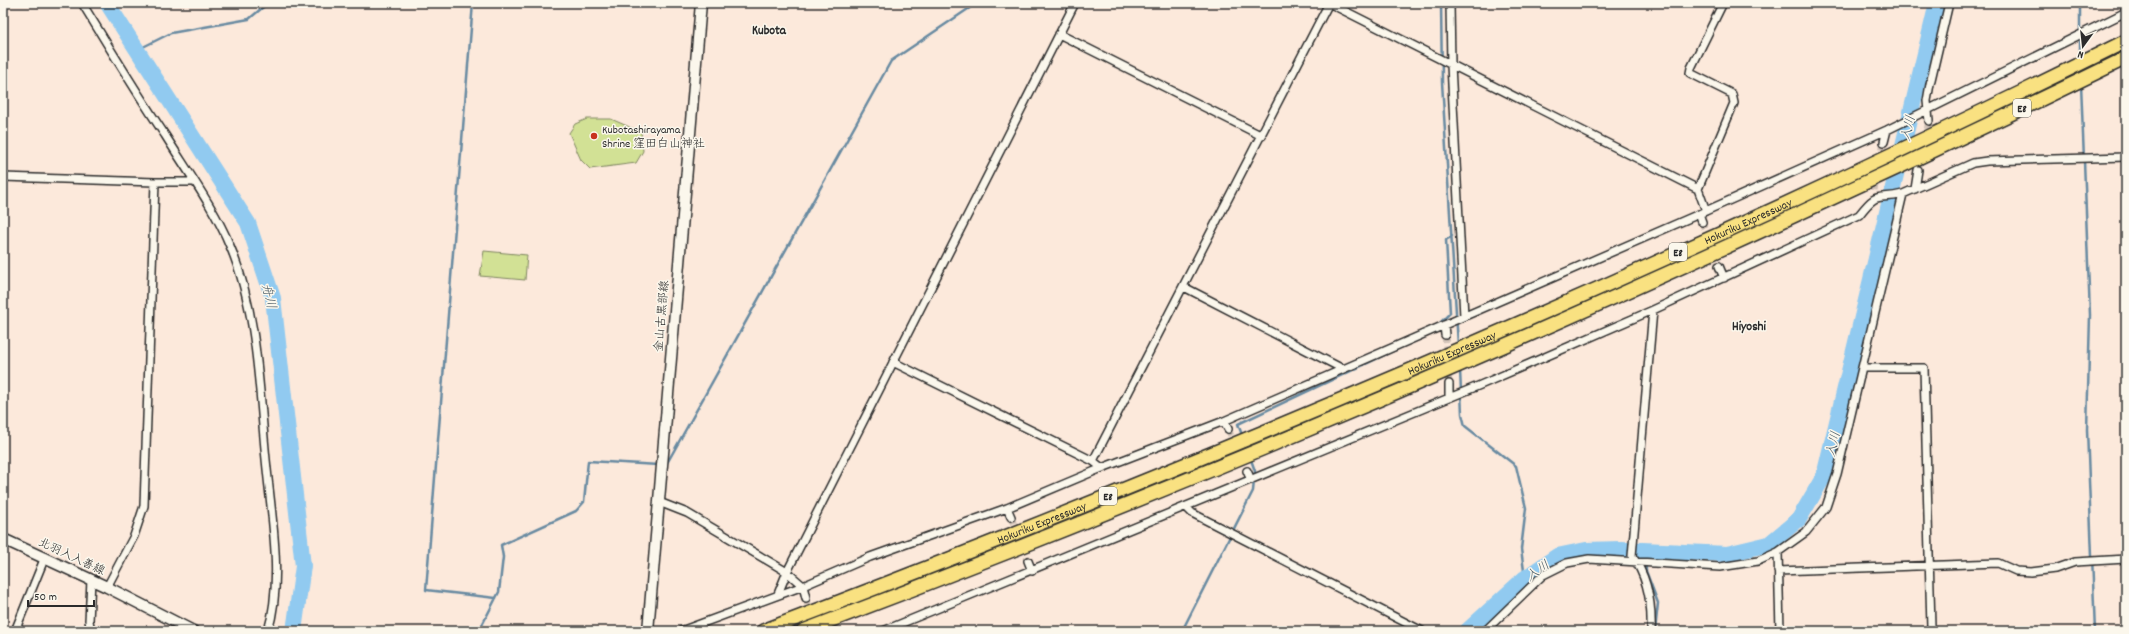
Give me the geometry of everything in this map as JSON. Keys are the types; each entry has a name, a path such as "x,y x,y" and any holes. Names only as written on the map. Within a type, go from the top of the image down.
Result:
{"highway":[{"name":"Hokuriku Expressway","path":"763,631 1126,488 1471,344 1885,158 2126,41"},
{"name":"Hokuriku Expressway","path":"804,631 1131,503 1473,359 1720,250 1884,174 1918,164 2126,58"}],"main road":[{"name":"金山古黒部線","path":"648,631 701,3"},
{"name":"北羽入入善線","path":"3,539 107,586 193,631"}],"street":[{"path":"82,3 124,73 195,182 230,245 240,274 251,318 273,526 275,581 268,631"},
{"path":"778,594 787,572 1075,3"},
{"path":"1093,461 1262,136 1329,3 1698,189"},
{"path":"1450,3 1451,65 1464,316"},
{"path":"1702,222 1703,213 1698,189 1734,103 1732,94 1690,73 1691,68 1723,3"},
{"path":"1929,122 1929,109 1927,101 1949,3"},
{"path":"681,631 803,586 870,557 1007,508 1102,468 1224,421 1703,213 1887,130 2126,12"},
{"path":"1060,34 1262,136"},
{"path":"1884,142 1887,130"},
{"path":"883,631 1032,571 1449,398 1653,310 1859,215 1873,199 1878,196 1902,194 1915,190 1973,163 1986,161 2126,157"},
{"path":"1915,190 1918,164"},
{"path":"3,177 195,182"},
{"path":"107,586 134,536 144,506 155,182"},
{"path":"1873,199 1874,190"},
{"path":"1485,631 1543,575 1567,563 1589,559 1720,567 1758,560 1778,552 1806,532 1826,507 1837,474 1863,368 1902,194"},
{"path":"1719,266 1724,278"},
{"path":"1184,287 1343,369"},
{"path":"1651,631 1650,598 1637,563 1632,556 1632,535 1653,310"},
{"path":"1444,325 1445,335"},
{"path":"893,362 1093,461 1102,468"},
{"path":"1863,368 1924,368 1931,627 1928,631"},
{"path":"1449,384 1449,398"},
{"path":"1224,421 1228,429"},
{"path":"1247,471 1251,480"},
{"path":"659,502 687,513 787,572 803,586 806,598"},
{"path":"1186,507 1192,513 1422,631"},
{"path":"1007,508 1011,517"},
{"path":"1778,552 1780,631"},
{"path":"15,631 45,557"},
{"path":"1778,571 1998,563 2016,571 2031,572 2055,569 2075,562 2126,559"},
{"path":"1028,561 1032,571"},
{"path":"91,580 89,621 91,631"}],"green space":[{"path":"587,119 611,119 641,132 643,151 636,163 590,169 581,160 569,133 575,124"},
{"path":"484,251 527,255 525,280 480,276"}],"waterway":[{"name":"舟川","path":"107,3 248,223 273,298 303,566 294,631"},
{"path":"139,49 171,33 249,19 268,3"},
{"path":"473,3 426,590 496,598"},
{"path":"666,465 891,61 977,3"},
{"path":"1441,3 1442,82 1458,345"},
{"name":"入川","path":"1467,631 1525,578 1557,556 1586,550 1621,549 1727,554 1769,544 1799,519 1824,476 1937,3"},
{"path":"2080,3 2080,58"},
{"path":"2081,83 2090,315 2087,430 2095,631"},
{"path":"1438,325 1450,313 1446,240 1452,236"},
{"path":"1242,435 1238,424 1427,335"},
{"path":"1460,370 1462,414 1465,426 1516,466 1526,508 1521,549 1525,578"},
{"path":"1182,631 1253,491 1255,471 1250,457"},
{"path":"479,631 499,592 503,557 501,545 576,511 584,502 588,461 659,465"},
{"path":"1645,549 1646,571 1658,603 1655,631"}],"tunnel":[{"path":"1918,170 1929,121"},
{"path":"1874,190 1884,142"},
{"path":"1702,222 1719,266"},
{"path":"1445,335 1449,384"},
{"path":"1228,429 1247,471"},
{"path":"1011,517 1028,561"},
{"path":"806,598 810,615"}],"place":[{"name":"Kubotashirayama Shrine 窪田白山神社","path":"594,136"}],"district":[{"name":"Kubota","path":"769,29"},
{"name":"Hiyoshi","path":"1749,325"}]}
